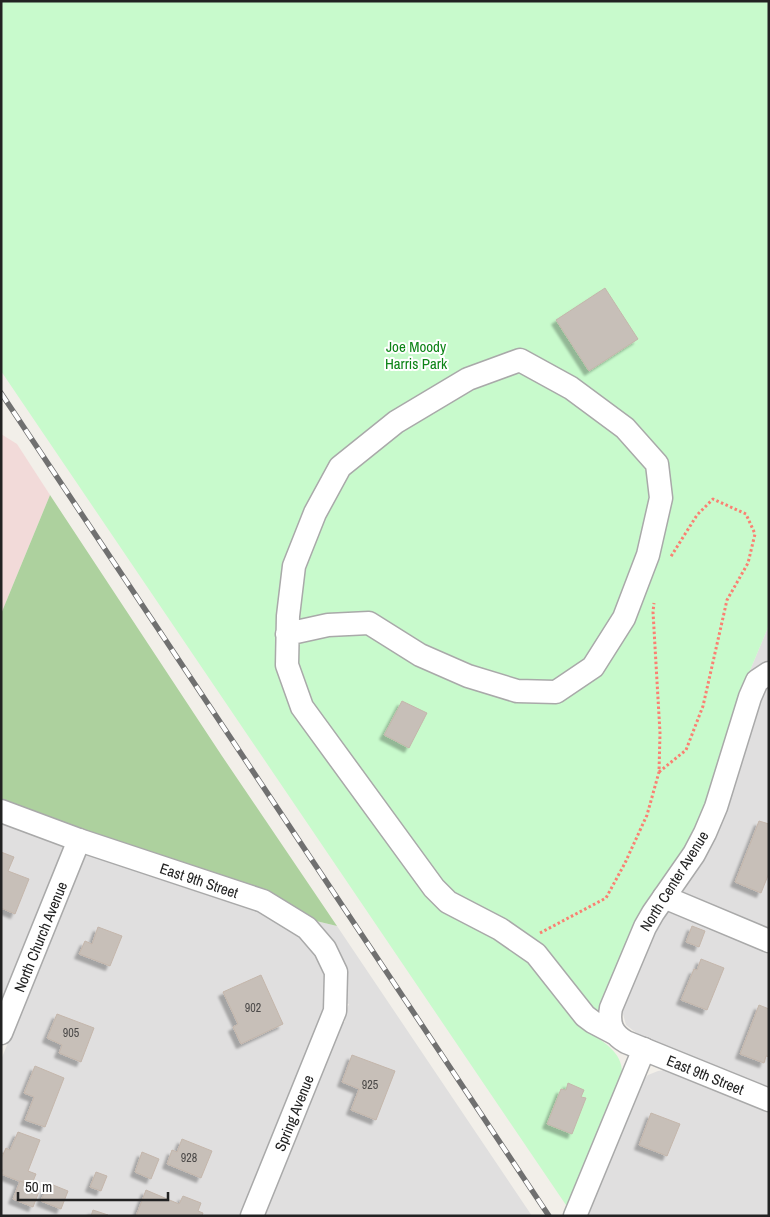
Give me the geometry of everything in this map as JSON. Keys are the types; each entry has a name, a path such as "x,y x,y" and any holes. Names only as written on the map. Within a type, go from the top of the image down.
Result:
{"street":[{"path":"287,634 328,625 370,623 420,654 468,676 517,691 556,692 593,667 624,618 648,555 661,498 657,464 625,428 571,388 520,360 468,379 396,422 340,467 315,513 294,566 288,616 287,634 287,665 302,707 434,888 448,902 500,929 536,954 585,1016 614,1033 622,1040 644,1049 575,1216"},
{"name":"North Center Avenue","path":"614,1033 610,1020 611,1008 641,934 705,833 716,807 752,691 761,677 769,673"},
{"name":"East 9th Street","path":"1,811 79,840 263,901 307,928 325,949 336,972 335,1011"},
{"name":"North Church Avenue","path":"1,1033 79,840"},
{"path":"664,897 769,941"},
{"name":"Spring Avenue","path":"252,1216 335,1011"},
{"name":"East 9th Street","path":"644,1049 769,1100"}],"path":[{"path":"659,772 686,750 703,706 727,600 748,563 755,534 746,514 713,500 697,515 667,563"},
{"path":"525,946 541,932 606,898 625,863 647,815 659,772 660,733 653,612 654,594"}],"shaded area":[{"path":"1,434 17,444 50,495 1,614"},
{"path":"769,625 769,664 746,680"},
{"path":"769,685 769,932 683,895 683,892 759,698"},
{"path":"1,823 65,848 1,1006"},
{"path":"84,854 258,912 300,937 316,956 326,976 325,1009 241,1216 1,1216 1,1060"},
{"path":"671,912 769,949 769,1089 643,1038 626,1025 622,1010 656,926 666,913"},
{"path":"316,921 337,926 532,1216 263,1216 341,1022 345,1022 345,1013 349,1004 345,1003"},
{"path":"665,1070 769,1111 769,1216 586,1216 641,1083 648,1075"}],"green space":[{"name":"Joe Moody Harris Park","path":"1,1 769,1 769,625 746,680 702,819 591,1033 616,1054 622,1072 568,1208 1,371"},
{"path":"50,495 337,926 316,921 267,890 1,802 1,614"}],"building":[{"path":"605,288 638,339 589,371 556,320"},
{"path":"402,701 427,713 409,748 384,735"},
{"path":"759,821 769,824 769,873 761,893 735,882"},
{"path":"1,852 14,857 8,871 29,879 15,914 1,908"},
{"path":"692,926 705,931 699,947 686,942"},
{"path":"98,927 122,936 110,966 79,954 85,941 92,944"},
{"path":"701,959 724,968 707,1010 681,1000 694,969 697,970"},
{"path":"261,975 283,1024 241,1044 233,1027 238,1024 223,992"},
{"path":"759,1005 769,1009 769,1057 766,1056 764,1063 740,1054"},
{"path":"57,1014 94,1028 81,1062 59,1053 62,1045 47,1038"},
{"path":"352,1055 395,1071 376,1120 351,1110 359,1089 342,1082"},
{"path":"35,1066 64,1078 45,1127 25,1120 34,1097 24,1093"},
{"path":"568,1083 584,1090 581,1097 586,1098 572,1134 547,1124 561,1089 566,1090"},
{"path":"651,1113 680,1124 667,1156 639,1145"},
{"path":"18,1132 40,1140 28,1171 36,1174 31,1186 1,1174 3,1170 1,1169 1,1159 6,1148 10,1150"},
{"path":"182,1139 212,1151 201,1178 167,1164 172,1150 177,1152"},
{"path":"142,1152 159,1159 151,1179 135,1172"},
{"path":"96,1172 107,1176 101,1191 90,1187"},
{"path":"20,1181 40,1189 33,1207 13,1199"},
{"path":"48,1183 68,1191 61,1209 41,1201"},
{"path":"146,1190 179,1204 183,1196 201,1203 198,1211 203,1213 202,1216 136,1216"},
{"path":"93,1210 108,1215 91,1216"}],"railway":[{"path":"1,393 549,1216"}]}
